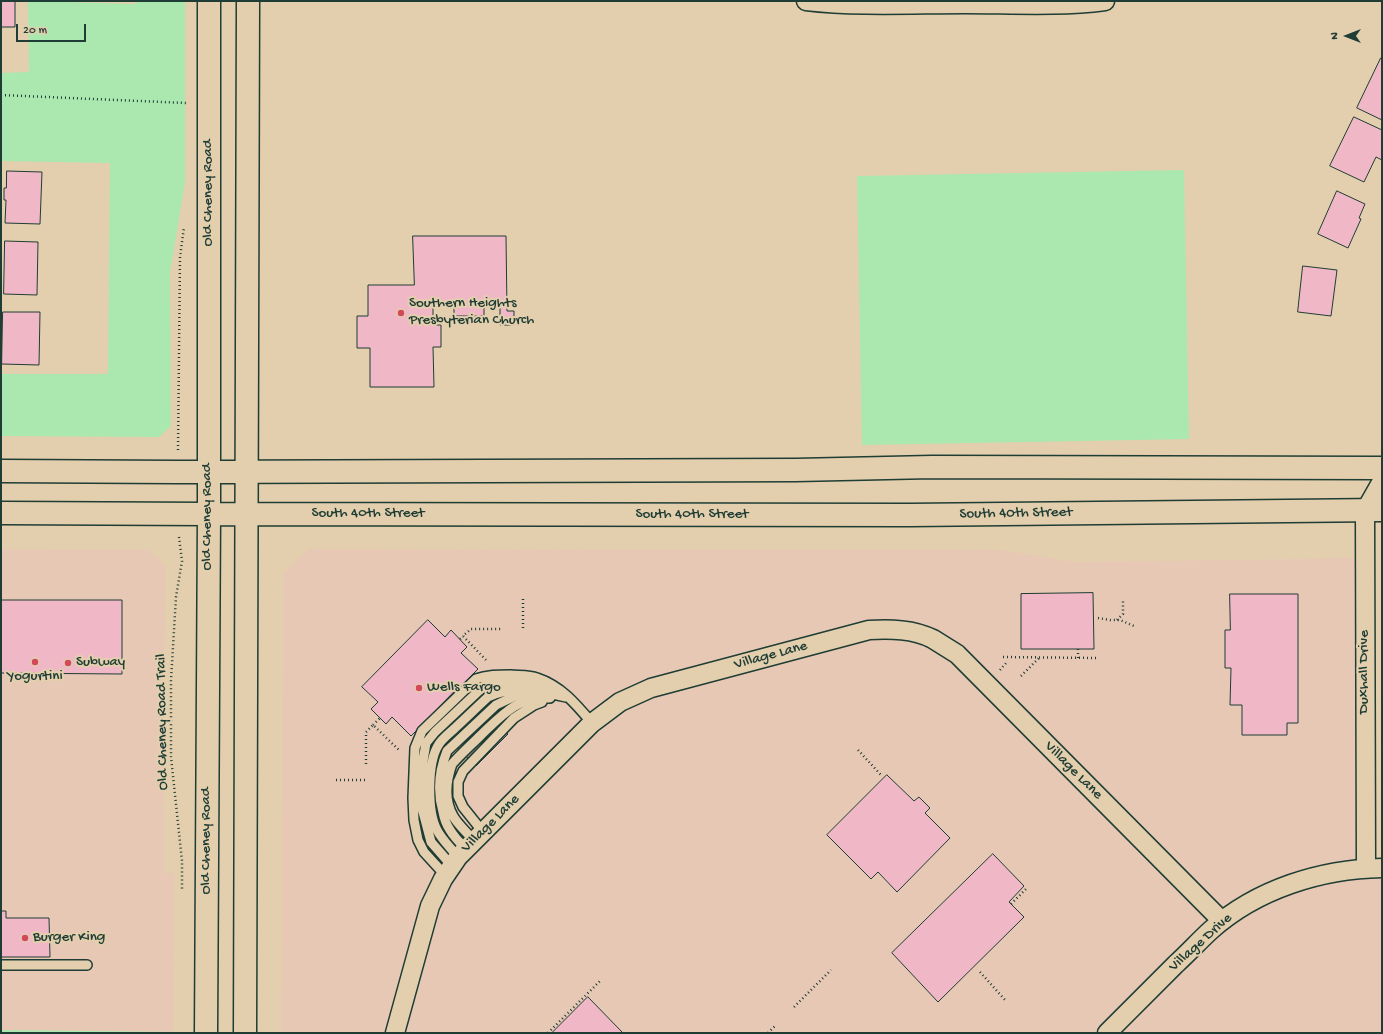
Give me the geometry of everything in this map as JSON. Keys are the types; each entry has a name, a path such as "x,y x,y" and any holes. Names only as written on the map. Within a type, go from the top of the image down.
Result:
{"main road":[{"name":"Old Cheney Road","path":"206,1033 209,514 209,1"},
{"path":"245,1033 248,1"},
{"path":"1,471 177,472 796,470 932,467 1382,468"},
{"name":"South 40th Street","path":"1,513 910,515 1373,510"}],"street":[{"path":"806,1 841,4 949,2 1081,4 1106,1"},
{"name":"Duxhall Drive","path":"1374,868 1373,510 1382,481"},
{"name":"Village Lane","path":"395,1033 430,906 463,853 592,722 620,702 651,688 869,630 891,629 912,632 932,639 956,654 1222,921"},
{"name":"Village Drive","path":"1107,1033 1211,930 1222,921 1264,895 1290,884 1324,875 1374,868"}],"lane":[{"path":"463,853 424,852 418,840 414,820 413,798 414,748 422,730 476,679 484,676 519,676 537,678 554,686 571,699 592,722"},
{"path":"463,853 442,838 436,829 430,790 434,754 439,744 488,697 498,692 530,690 571,699"},
{"path":"463,853 454,817 449,804 447,788 452,764 506,711 511,708 542,697 571,699"},
{"path":"463,853 463,807 458,796 458,782 463,771 514,718 522,712 534,705 546,701 571,699"},
{"path":"1,965 87,965"}],"path":[{"path":"1,95 190,104"},
{"path":"177,472 178,435"},
{"name":"Old Cheney Road Trail","path":"177,514 182,561 176,597 172,645 172,757 182,862 182,892"},
{"path":"522,599 522,629"},
{"path":"1117,620 1123,614 1123,600"},
{"path":"1098,618 1120,620 1134,626"},
{"path":"460,640 471,629 503,629"},
{"path":"463,636 490,664"},
{"path":"1078,649 1078,658"},
{"path":"1003,657 1099,658"},
{"path":"1021,676 1039,657"},
{"path":"366,764 366,732 380,718"},
{"path":"373,725 400,752"},
{"path":"858,750 881,775"},
{"path":"336,780 366,780"},
{"path":"1011,904 1027,888"},
{"path":"794,1007 831,970"},
{"path":"980,972 1006,1001"},
{"path":"548,1033 600,981"},
{"path":"768,1033 775,1026"}],"shaded area":[{"path":"1,549 149,550 165,565 164,873 174,873 173,1033 1,1033"},
{"path":"309,549 1001,550 1074,562 1365,557 1366,868 1382,868 1382,1033 281,1033 284,573"}],"green space":[{"path":"28,1 136,4 137,1 185,1 185,182 170,273 171,426 159,437 1,436 1,374 108,374 110,163 1,161 1,73 29,72"},
{"path":"1184,170 1189,439 862,445 857,176"},
{"path":"1,1030 177,1032 177,1033 1,1033"}],"building":[{"path":"1,1 15,1 15,27 1,27"},
{"path":"1382,58 1382,120 1357,108"},
{"path":"1354,117 1382,130 1382,160 1376,157 1364,182 1330,166"},
{"path":"7,171 42,172 40,224 5,223 6,200 4,200 4,188 6,188"},
{"path":"1337,191 1365,204 1359,218 1361,219 1348,248 1318,234"},
{"name":"Southern Heights Presbyterian Church","path":"413,236 506,236 507,311 514,311 514,325 500,325 500,307 484,307 484,316 454,316 454,306 433,306 433,325 441,325 441,347 433,347 434,387 370,387 370,348 357,348 357,316 368,316 368,285 414,285"},
{"path":"5,241 38,242 37,295 4,294"},
{"path":"1303,266 1337,270 1331,316 1298,312"},
{"path":"3,312 40,312 39,365 2,364"},
{"path":"1093,593 1094,649 1021,649 1021,594"},
{"path":"1230,594 1298,594 1298,723 1287,723 1287,735 1242,735 1242,705 1230,705 1231,668 1225,668 1225,630 1230,630"},
{"path":"1,600 122,600 122,674 1,673"},
{"path":"428,620 445,637 451,630 467,647 461,653 478,669 411,736 392,717 386,724 371,709 378,702 362,687"},
{"path":"460,686 508,734 476,766 428,719"},
{"path":"887,775 914,801 919,797 930,808 925,813 950,838 897,892 878,872 871,879 827,835"},
{"path":"993,854 1024,886 1009,902 1024,917 938,1002 892,953"},
{"name":"Burger King","path":"1,911 6,911 6,918 49,918 50,957 1,957"},
{"path":"588,997 623,1033 552,1033"}],"place":[{"name":"Southern Heights Presbyterian Church","path":"401,313"},
{"name":"Yogurtini","path":"35,662"},
{"name":"Subway","path":"68,663"},
{"name":"Wells Fargo","path":"419,688"},
{"name":"Burger King","path":"25,938"}]}
